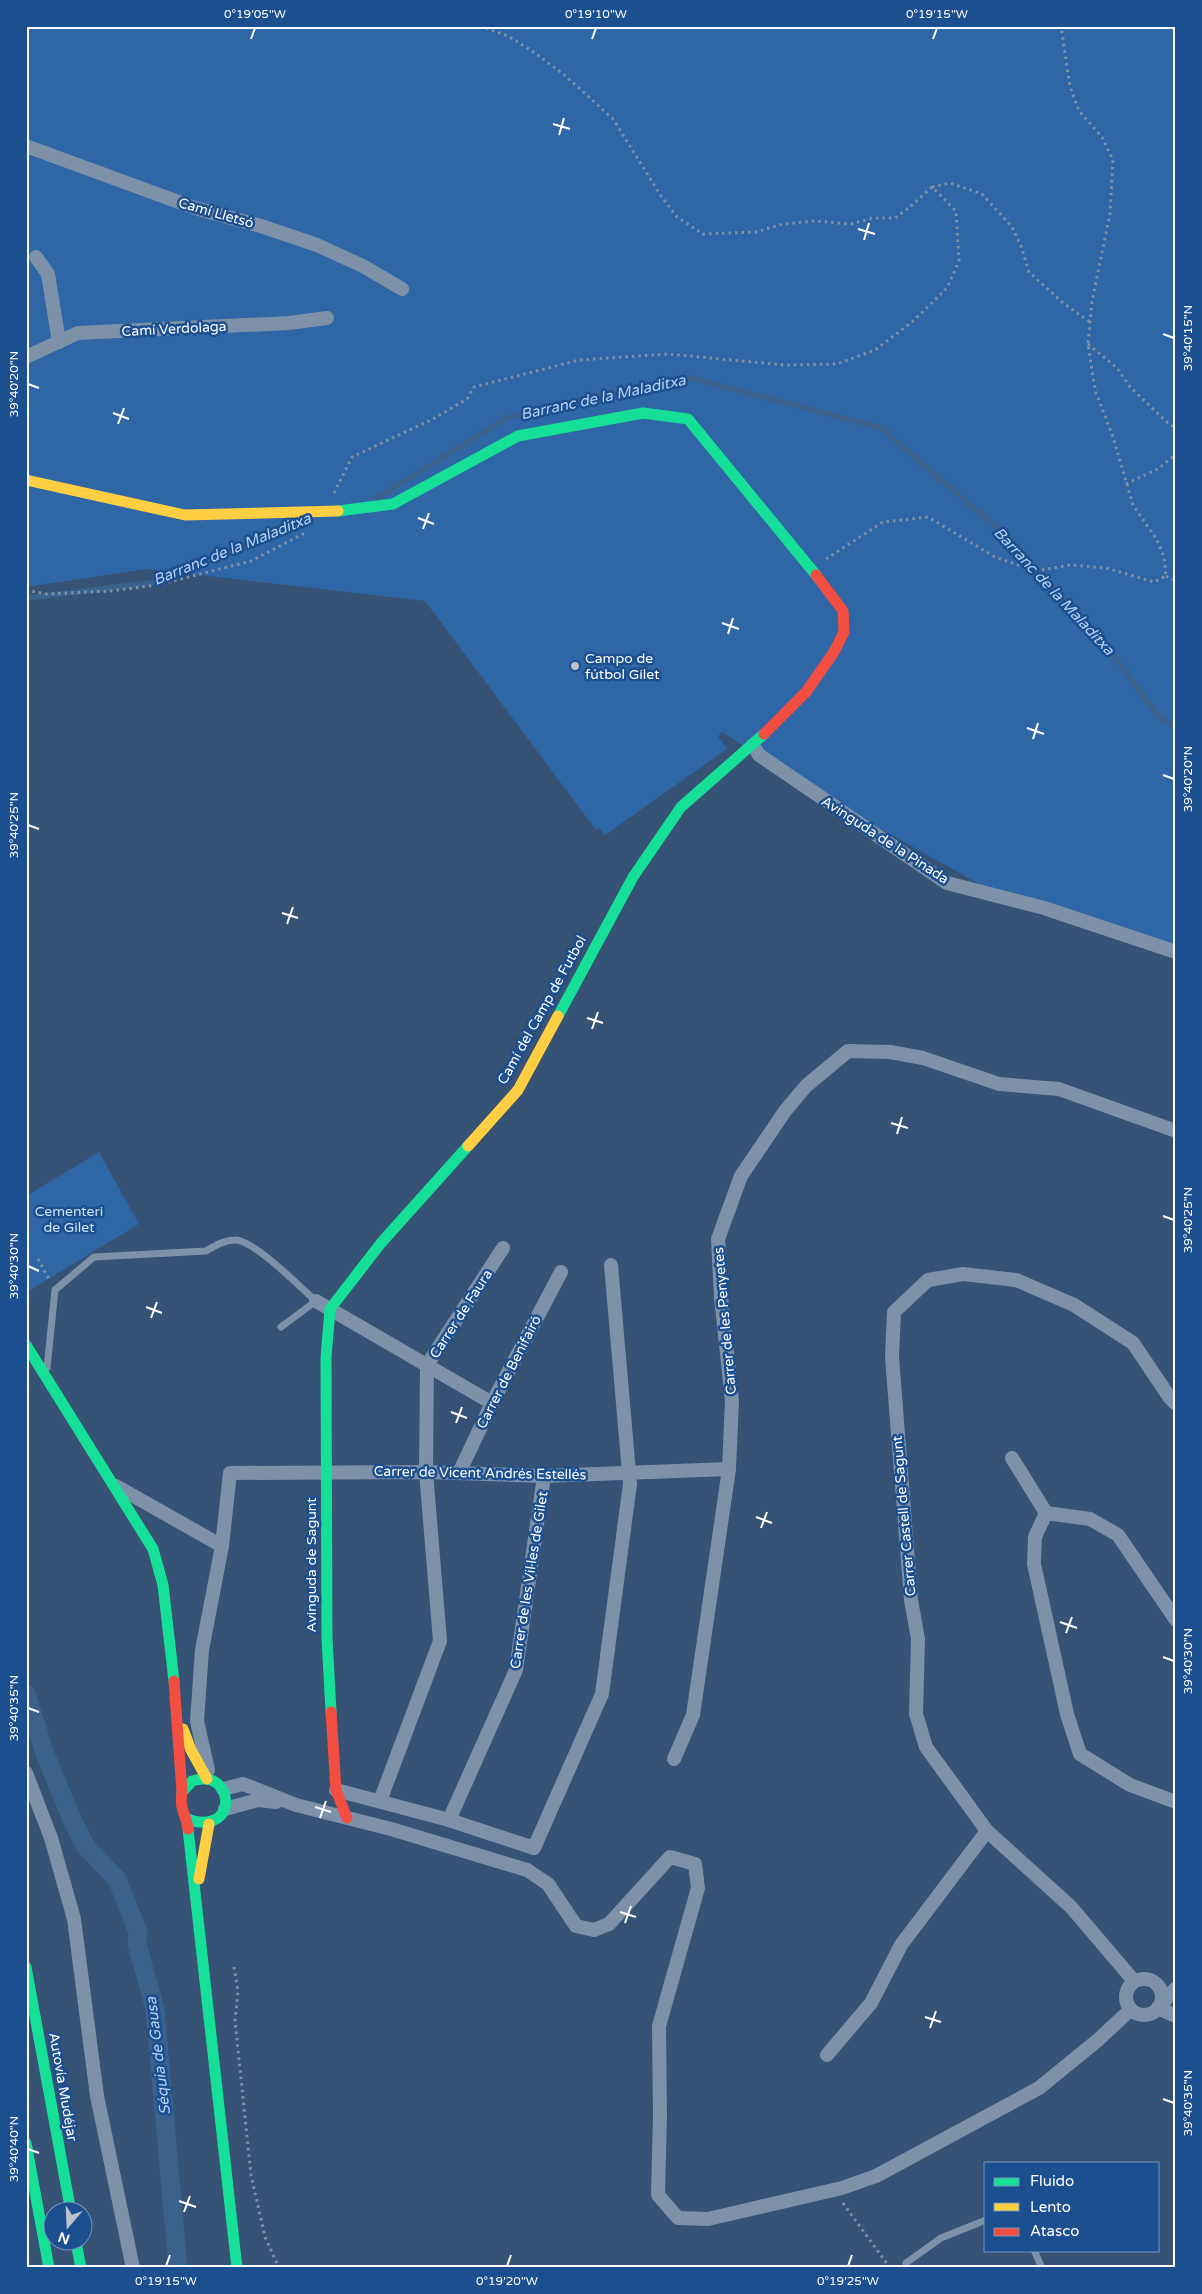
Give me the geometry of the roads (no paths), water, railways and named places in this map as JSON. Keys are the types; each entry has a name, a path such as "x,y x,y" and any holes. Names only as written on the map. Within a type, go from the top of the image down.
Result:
{"main road":[{"name":"Camí del Camp de Futbol","path":"26,480 134,506 185,515 325,513 393,504 518,436 643,413 688,419 811,568 843,611 844,632 834,652 806,692 753,746 681,807 633,877 518,1090 381,1243 330,1309"},
{"name":"Avinguda de Sagunt","path":"330,1309 326,1358 326,1638 336,1790 347,1818"},
{"path":"26,1345 153,1549 163,1585 177,1711 182,1792 180,1806 187,1818 195,1903 238,2268"},
{"path":"177,1711 191,1750 209,1779 223,1789 226,1799 225,1809 219,1818 210,1824 197,1824 187,1818"},
{"path":"182,1792 192,1781 209,1779"},
{"path":"195,1903 210,1824"},
{"name":"Autovía Mudéjar","path":"26,1967 69,2202"},
{"path":"26,2143 49,2268"},
{"path":"78,2252 81,2268"}],"street":[{"name":"Camí Lletsó","path":"26,146 195,208 261,226 317,245 364,266 402,289"},
{"path":"36,257 48,274 59,342"},
{"name":"Camí Verdolaga","path":"26,357 78,334 289,323 327,318"},
{"name":"Avinguda de la Pinada","path":"753,746 759,755 947,883 1044,908 1176,952"},
{"name":"Carrer de les Penyetes","path":"674,1759 693,1715 729,1469 732,1402 721,1298 718,1239 741,1176 785,1111 806,1086 848,1051 890,1052 923,1058 998,1084 1059,1090 1176,1130"},
{"name":"Carrer de Faura","path":"380,1801 440,1641 426,1472 427,1365 503,1248"},
{"path":"336,1790 449,1820 534,1848 602,1694 630,1484 611,1265"},
{"name":"Carrer de Benifairó","path":"458,1473 492,1402 561,1272"},
{"name":"Carrer Castell de Sagunt","path":"1134,1981 1071,1907 987,1831 926,1747 916,1714 918,1639 911,1600 892,1357 894,1312 928,1280 963,1274 1016,1280 1074,1305 1133,1344 1176,1404"},
{"path":"316,1301 492,1402"},
{"path":"1012,1458 1046,1513"},
{"name":"Carrer de Vicent Andrés Estellés","path":"222,1546 230,1473 426,1472 544,1476 729,1469"},
{"name":"Carrer de les Vil·les de Gilet","path":"449,1820 516,1670 544,1476"},
{"path":"113,1484 222,1546 202,1650 197,1721 209,1779"},
{"path":"1046,1513 1090,1519 1118,1535 1176,1620"},
{"path":"1046,1513 1035,1537 1034,1564 1066,1714 1080,1754 1130,1785 1176,1802"},
{"path":"26,1773 51,1838 74,1919 97,2096 133,2268"},
{"path":"223,1789 243,1784 296,1805"},
{"path":"225,1809 258,1800 296,1805 391,1829 527,1870 548,1884 576,1926 594,1930 609,1924 670,1857 695,1864 698,1888 659,2026 660,2115 658,2195 678,2218 708,2219 834,2190 876,2176 1039,2088 1098,2040 1130,2010"},
{"path":"827,2055 871,2003 901,1945 987,1831"},
{"path":"1158,2008 1162,1998 1157,1984 1148,1979 1134,1981 1129,1986 1125,1996 1130,2010 1140,2015 1145,2015 1158,2008 1176,1988"},
{"path":"1158,2008 1176,2016"}],"lane":[{"path":"46,1376 55,1290 94,1257 206,1250 221,1242 237,1239 251,1244 316,1301 281,1327"},
{"path":"906,2263 941,2238 984,2221"},
{"path":"1035,2252 1042,2268"}],"waterway":[{"name":"Barranc de la Maladitxa","path":"377,498 506,418 603,394 687,377 881,428 1013,542 1110,651 1159,717 1176,727"},
{"name":"Barranc de la Maladitxa","path":"26,598 158,582 299,521"},
{"name":"Séquia de Gausa","path":"26,1694 45,1754 73,1822 86,1847 117,1879 138,1932 137,1944 155,2009 178,2268"}],"place":[{"name":"Campo de fútbol Gilet","path":"575,666"}],"park label":[{"name":"Cementeri de Gilet","path":"69,1220"}]}
